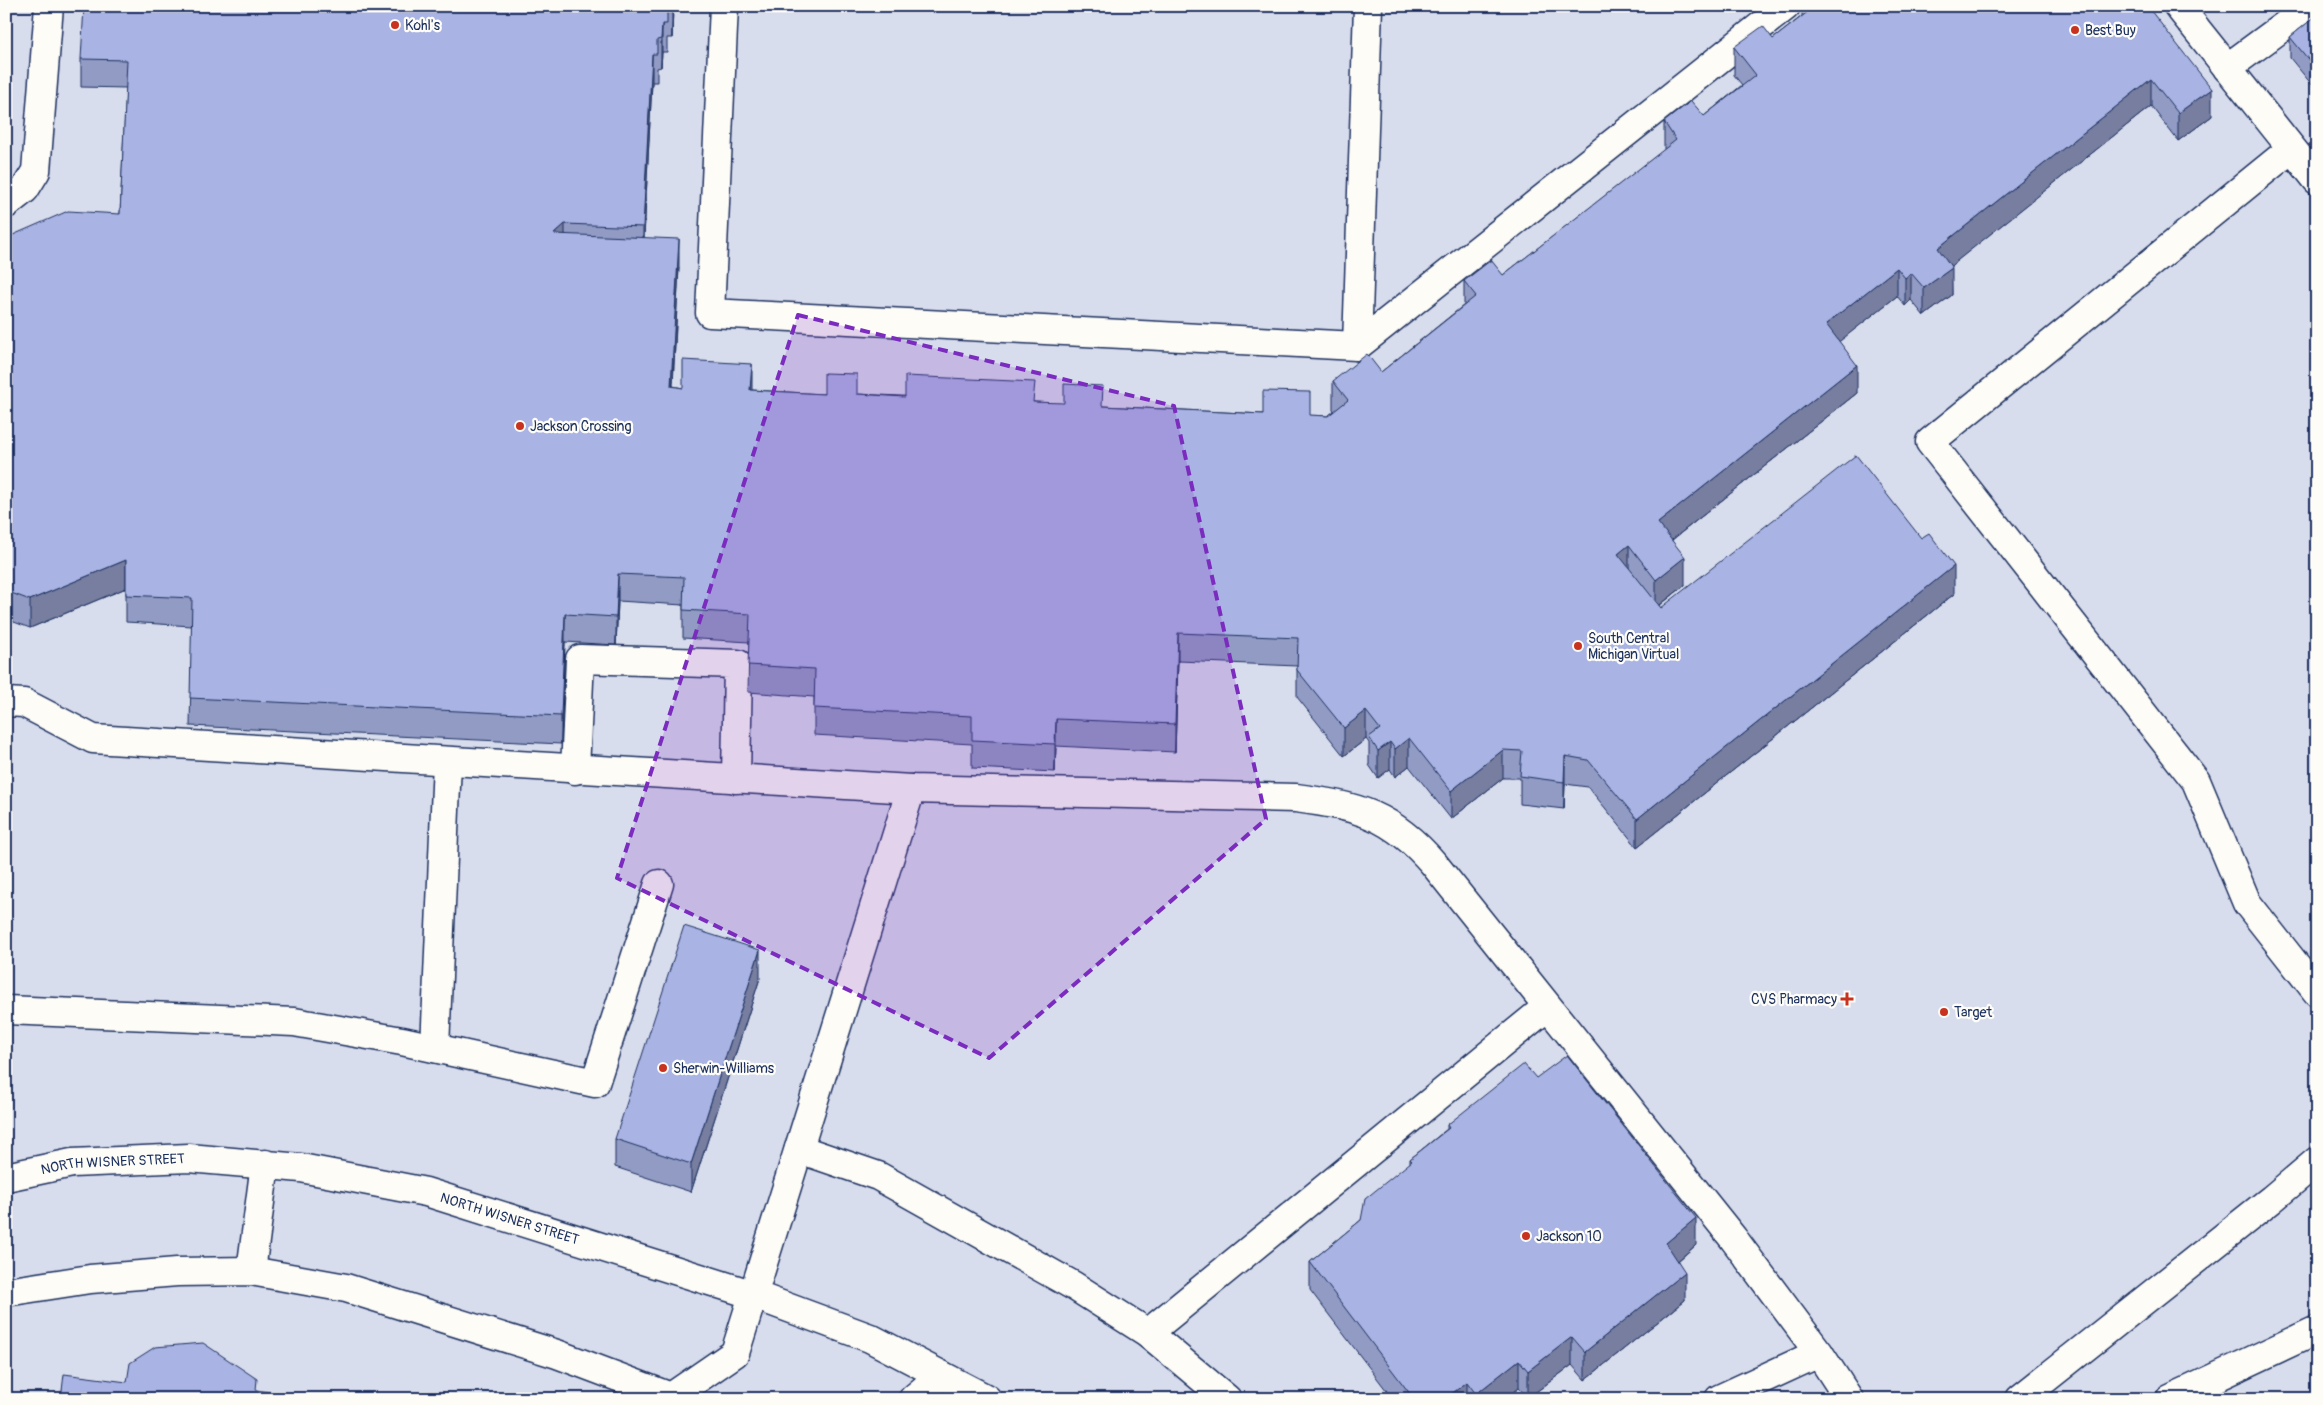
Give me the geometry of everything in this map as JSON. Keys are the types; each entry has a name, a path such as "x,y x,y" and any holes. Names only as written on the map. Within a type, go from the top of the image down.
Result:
{"street":[{"path":"6,204 25,189 36,171 49,6"},
{"path":"724,6 710,313 1357,346 1786,6"},
{"path":"1357,346 1368,6"},
{"path":"2178,6 2317,180"},
{"path":"2228,68 2311,6"},
{"path":"2291,149 1930,442 2127,696 2187,768 2196,781 2247,903 2317,992"},
{"path":"575,770 580,659 738,664 736,779"},
{"path":"6,702 24,703 93,739 575,770 911,789 1296,798 1352,808 1377,816 1415,842 1733,1238 1819,1353 1849,1399"},
{"path":"435,1048 447,762"},
{"path":"6,1292 90,1279 177,1272 251,1271 346,1288 557,1354 671,1397 735,1353 911,789"},
{"path":"6,1010 294,1022 435,1048 595,1082 659,884"},
{"path":"1148,1333 1547,1007"},
{"path":"799,1149 878,1176 1074,1286 1148,1333 1227,1399"},
{"name":"NORTH WISNER STREET","path":"6,1177 91,1162 189,1158 301,1168 426,1192 754,1295 870,1338 987,1399"},
{"path":"2020,1399 2272,1199 2317,1160"},
{"path":"251,1271 265,1164"},
{"path":"2170,1399 2317,1330"},
{"path":"1719,1399 1819,1353"},
{"path":"912,1399 941,1375"}],"highlighted area":[{"path":"798,315 1174,406 1266,819 989,1058 617,878"}],"shaded area":[{"path":"6,6 2317,6 2317,1399 6,1399"}],"building":[{"name":"Jackson Crossing","path":"84,6 130,8 130,6 672,6 672,10 667,10 667,24 662,24 661,39 657,40 657,54 652,54 643,227 565,224 554,234 679,239 671,386 683,388 683,360 752,364 750,390 824,394 824,373 857,374 857,394 905,397 905,376 1035,382 1033,402 1064,403 1064,384 1103,386 1102,406 1263,414 1263,391 1310,392 1310,415 1328,416 1348,400 1333,381 1367,354 1381,372 1476,296 1464,281 1491,260 1503,275 1676,140 1664,122 1691,101 1704,116 1756,75 1734,47 1763,26 1773,39 1814,6 2147,6 2212,89 2178,113 2151,79 1938,248 1952,268 1924,288 1911,273 1905,278 1897,268 1826,324 1857,365 1658,523 1685,557 1656,580 1629,545 1618,554 1661,608 1856,455 1921,538 1929,533 1954,566 1637,819 1588,760 1565,756 1564,782 1520,776 1522,751 1503,750 1451,791 1409,738 1395,749 1390,742 1378,751 1369,737 1380,729 1366,711 1344,728 1297,670 1298,638 1178,633 1175,724 1056,719 1055,744 972,740 972,716 814,708 815,669 748,665 750,614 683,610 684,577 618,574 616,617 565,614 561,716 190,698 192,598 126,595 126,560 30,600 6,591 6,238 68,211 120,214 127,60 81,59"},
{"path":"2317,15 2317,70 2290,37"},
{"path":"684,926 760,950 691,1164 615,1139"},
{"name":"Jackson 10","path":"1567,1055 1696,1218 1666,1243 1685,1272 1585,1352 1572,1337 1528,1371 1519,1360 1476,1394 1467,1382 1445,1399 1414,1399 1310,1262 1361,1220 1365,1199 1412,1161 1410,1159 1449,1128 1447,1125 1524,1064 1536,1078"},
{"path":"203,1343 257,1379 256,1390 299,1396 299,1399 61,1399 64,1374 127,1382 130,1363 155,1347"}],"place":[{"name":"Kohl's","path":"395,25"},
{"name":"Best Buy","path":"2075,30"},
{"name":"Jackson Crossing","path":"520,426"},
{"name":"South Central Michigan Virtual","path":"1578,646"},
{"name":"CVS Pharmacy","path":"1847,999"},
{"name":"Target","path":"1944,1012"},
{"name":"Sherwin-Williams","path":"663,1068"},
{"name":"Jackson 10","path":"1526,1236"}]}
